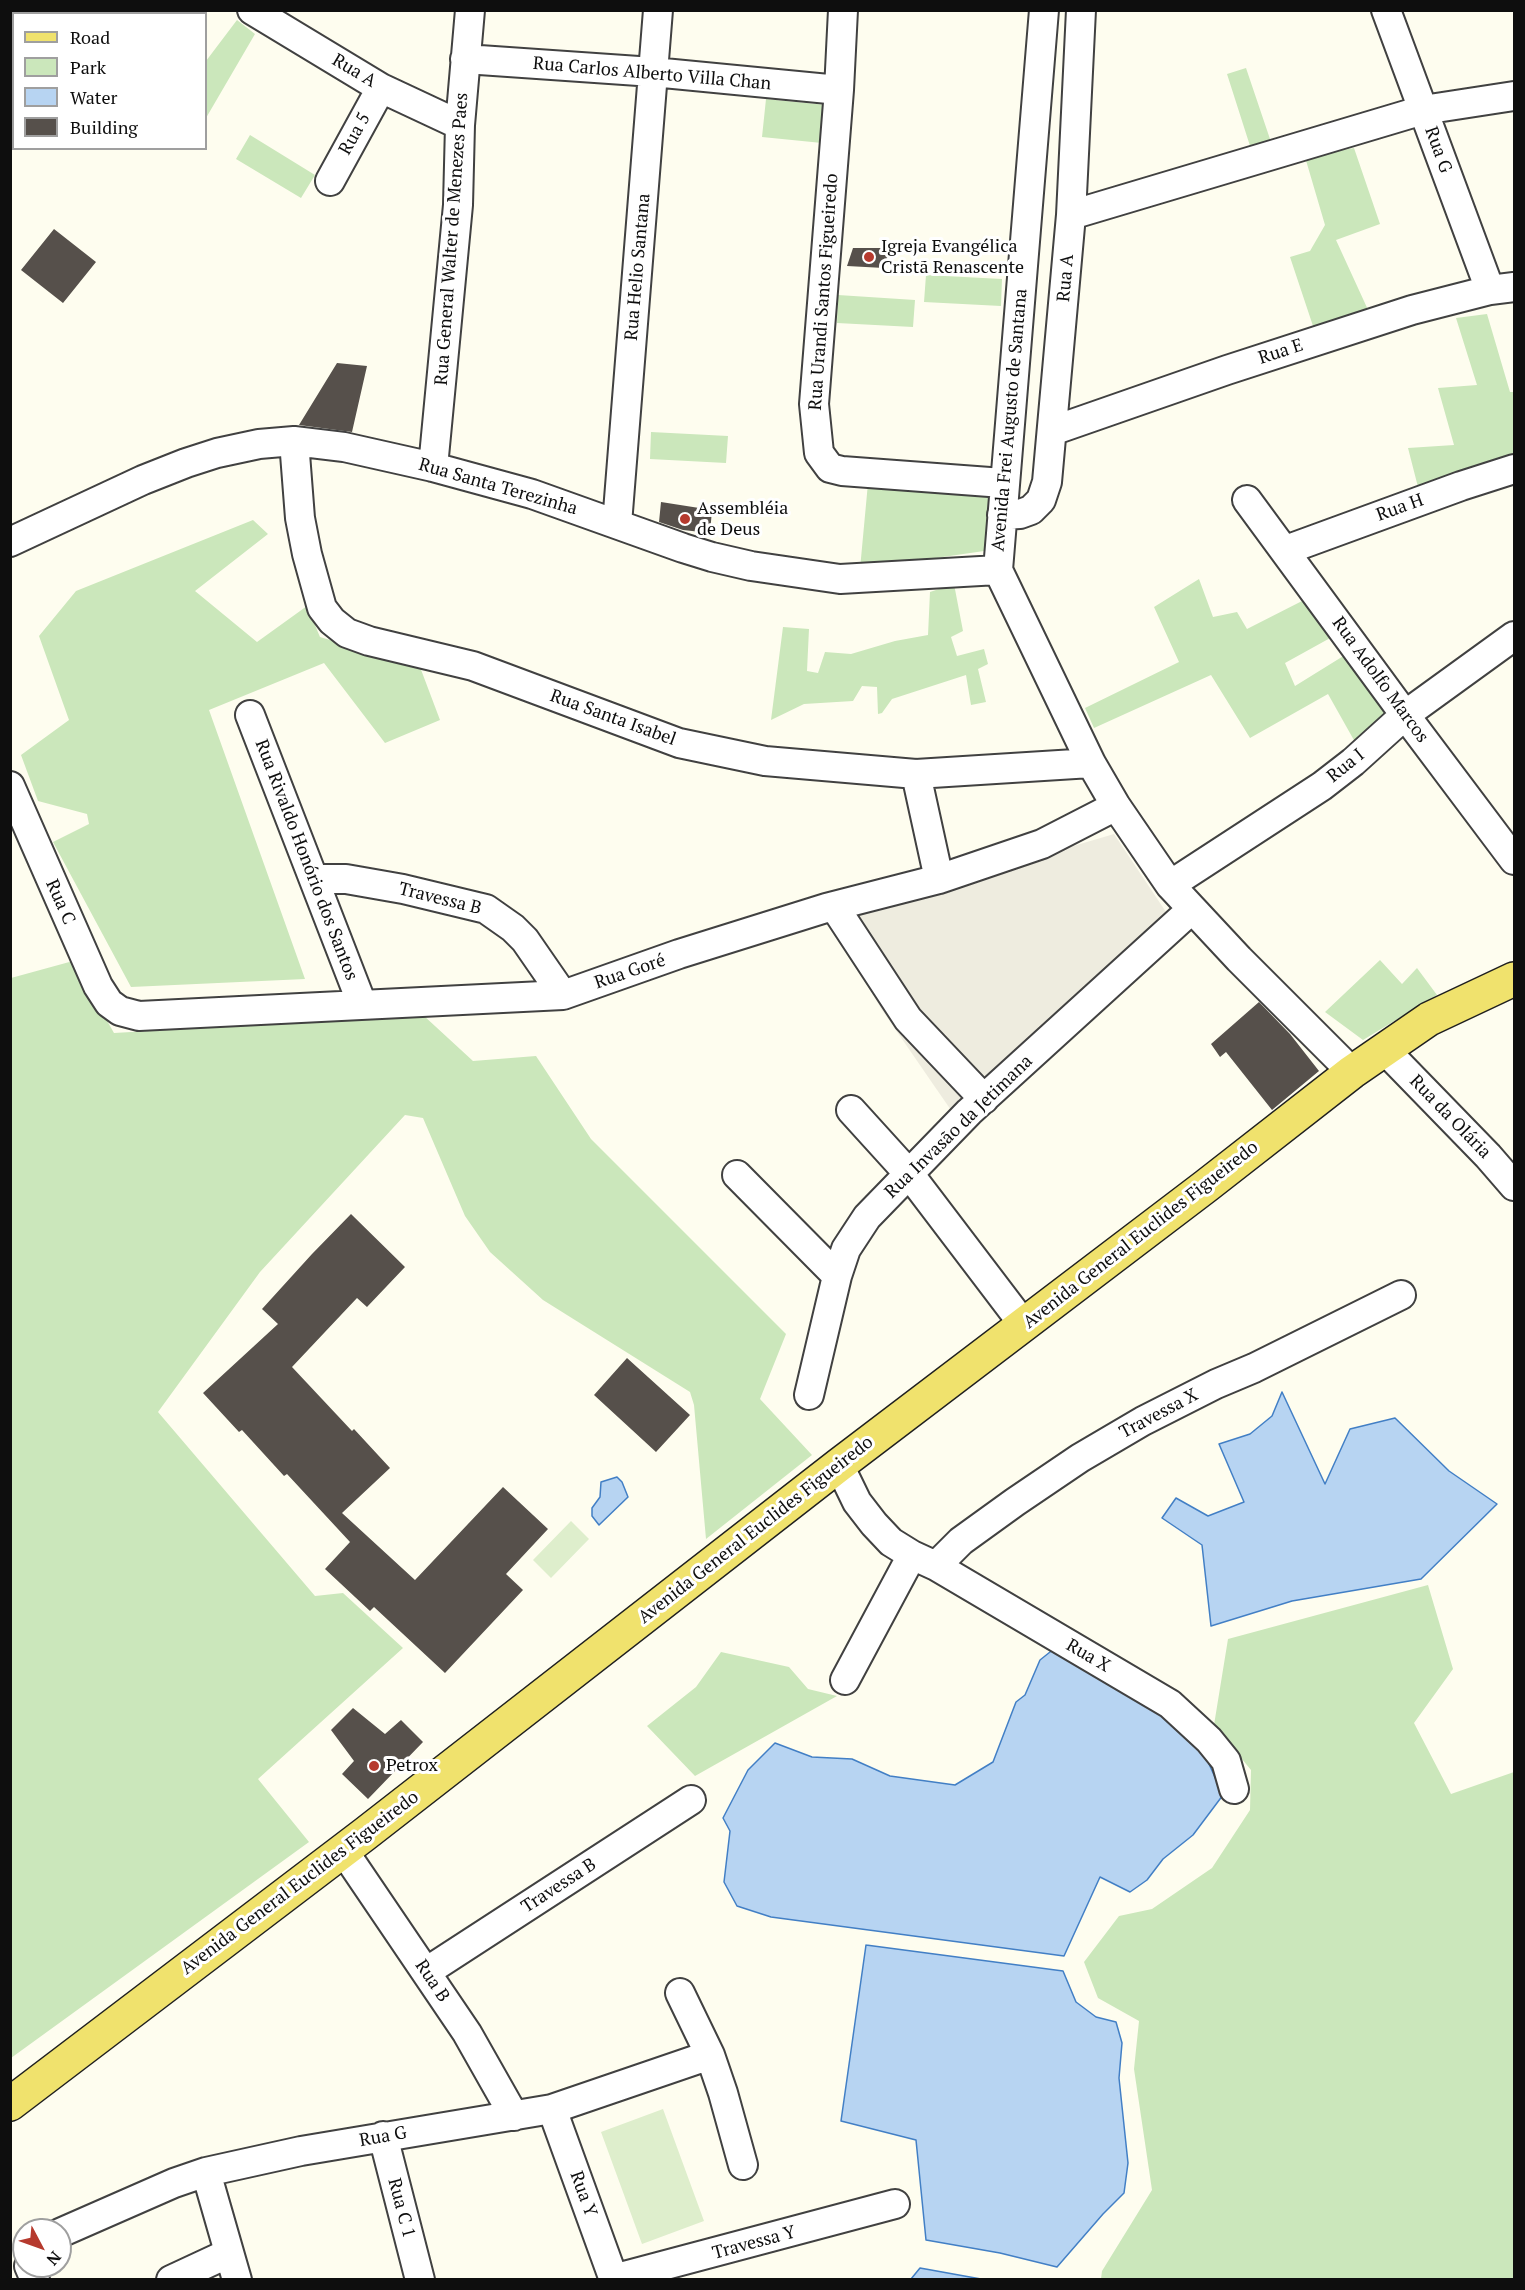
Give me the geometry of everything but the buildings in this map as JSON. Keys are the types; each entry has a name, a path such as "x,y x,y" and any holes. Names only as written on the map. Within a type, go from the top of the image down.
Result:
{"main road":[{"name":"Avenida General Euclides Figueiredo","path":"10,2104 1352,1072 1429,1018 1515,979"}],"street":[{"name":"Rua A","path":"252,10 381,88 460,125"},
{"name":"Rua General Walter de Menezes Paes","path":"434,467 458,206 460,125 470,10"},
{"name":"Rua Helio Santana","path":"617,524 658,10"},
{"name":"Rua Urandi Santos Figueiredo","path":"843,10 839,90 814,404 819,453 830,468 842,471 1003,483"},
{"name":"Avenida Frei Augusto de Santana","path":"1044,10 1003,483 998,570 1091,763 1116,806 1170,885 1191,910 1352,1072"},
{"name":"Rua A","path":"1002,515 1026,512 1041,500 1047,482 1071,215 1081,10"},
{"name":"Rua G","path":"1386,10 1423,110 1502,289"},
{"name":"Rua Carlos Alberto Villa Chan","path":"465,59 653,72 839,90"},
{"name":"Rua 5","path":"330,181 381,88"},
{"path":"1071,215 1423,110 1515,96"},
{"name":"Rua E","path":"1052,431 1227,370 1412,310 1502,289"},
{"name":"Rua Santa Terezinha","path":"10,542 133,484 186,463 217,453 259,444 294,441 344,447 434,467 532,494 712,557 752,566 840,579 998,570"},
{"name":"Rua Santa Isabel","path":"294,441 300,518 307,554 322,608 332,621 347,633 369,641 472,666 617,721 705,750 765,761 916,774 1091,763"},
{"name":"Rua H","path":"1286,550 1461,486 1515,469"},
{"name":"Rua Adolfo Marcos","path":"1247,500 1515,860"},
{"name":"Rua I","path":"1170,885 1322,786 1353,762 1405,715 1515,636"},
{"name":"Rua Rivaldo Honório dos Santos","path":"250,715 362,1004"},
{"path":"916,774 939,879"},
{"name":"Rua C","path":"10,786 20,835 98,986 109,1003 120,1011"},
{"name":"Rua Goré","path":"120,1011 131,1015 147,1016 563,995 679,954 834,906 939,879 1041,844 1116,806"},
{"name":"Travessa B","path":"315,879 346,879 403,889 486,909 513,928 525,940 563,995"},
{"path":"834,906 908,1019 984,1099"},
{"name":"Rua Invasão da Jetimana","path":"809,1395 837,1276 846,1249 867,1217 984,1099 1191,910"},
{"name":"Rua da Olária","path":"1384,1049 1515,1186"},
{"path":"851,1110 910,1175 1024,1325"},
{"path":"737,1175 837,1276"},
{"name":"Travessa X","path":"924,1560 961,1541 1080,1458 1143,1421 1401,1295"},
{"name":"Rua X","path":"839,1465 857,1502 891,1542 1170,1704 1209,1740 1226,1761 1234,1789"},
{"path":"845,1680 924,1560"},
{"name":"Travessa B","path":"426,1972 692,1800"},
{"name":"Rua B","path":"343,1850 483,2060 514,2116"},
{"path":"680,1993 710,2055 743,2165"},
{"name":"Rua G","path":"72,2228 174,2183 206,2172 383,2136 552,2109 710,2055"},
{"name":"Rua Y","path":"552,2109 614,2279"},
{"name":"Rua C 1","path":"383,2136 420,2280"},
{"path":"171,2280 233,2266 206,2172"},
{"name":"Travessa Y","path":"614,2279 703,2268 895,2204"}],"green space":[{"path":"237,20 255,34 207,116 207,60"},
{"path":"1246,68 1271,142 1251,149 1227,74"},
{"path":"766,99 826,105 822,143 762,137"},
{"path":"250,135 315,175 301,198 236,159"},
{"path":"1354,148 1380,224 1336,240 1369,312 1315,332 1290,257 1310,251 1325,225 1305,157"},
{"path":"926,275 1002,279 1001,306 924,302"},
{"path":"838,295 915,300 913,327 837,323"},
{"path":"1487,314 1510,392 1514,392 1514,455 1418,487 1408,448 1454,445 1438,388 1477,385 1456,318"},
{"path":"651,432 728,436 726,463 650,459"},
{"path":"868,483 993,494 984,551 860,569"},
{"path":"253,520 268,534 195,591 257,642 307,606 320,637 420,667 440,720 385,743 324,663 209,710 305,979 131,987 53,842 89,824 87,814 38,801 21,755 69,720 39,636 76,591"},
{"path":"1199,579 1213,617 1237,612 1247,629 1304,600 1332,637 1285,663 1295,686 1345,655 1388,712 1355,742 1328,694 1250,738 1211,675 1094,728 1085,708 1179,662 1154,607"},
{"path":"954,584 963,631 951,637 957,656 984,649 988,664 978,669 986,702 971,705 966,675 892,699 882,713 878,714 877,687 862,686 853,701 804,704 771,720 783,627 809,629 807,671 818,673 825,652 851,654 895,641 928,635 930,592"},
{"path":"1380,960 1402,984 1417,968 1437,995 1363,1040 1325,1012"},
{"path":"73,961 114,1033 423,1015 473,1061 536,1056 591,1139 786,1334 760,1399 812,1455 706,1539 694,1405 690,1392 543,1300 490,1252 465,1216 423,1118 405,1115 260,1272 158,1412 315,1596 343,1593 403,1648 258,1779 309,1842 11,2058 11,978"},
{"path":"571,1521 589,1539 551,1578 533,1560"},
{"path":"1428,1585 1453,1669 1414,1723 1451,1794 1514,1772 1514,2279 1101,2279 1102,2271 1152,2190 1134,2069 1139,2021 1098,1998 1084,1962 1119,1916 1152,1909 1212,1868 1250,1810 1251,1770 1214,1725 1228,1639"},
{"path":"721,1652 789,1667 808,1689 837,1696 695,1776 647,1726 696,1687"},
{"path":"663,2109 704,2221 642,2244 601,2132"}],"shaded area":[{"path":"1114,834 1168,915 955,1116 882,1010 827,919"}],"water":[{"path":"1282,1392 1325,1484 1350,1429 1395,1418 1449,1471 1497,1504 1421,1579 1292,1601 1211,1626 1202,1545 1162,1518 1176,1498 1208,1516 1244,1502 1219,1444 1250,1434 1272,1416"},
{"path":"617,1477 622,1482 628,1497 599,1525 592,1516 592,1508 600,1497 601,1482"},
{"path":"1055,1648 1133,1695 1200,1744 1223,1795 1193,1835 1163,1859 1147,1880 1130,1892 1100,1877 1064,1956 771,1917 737,1906 724,1882 730,1831 723,1818 748,1770 775,1743 812,1757 852,1759 890,1776 955,1785 993,1762 1016,1702 1025,1695 1040,1660"},
{"path":"866,1945 1063,1971 1076,2002 1096,2017 1116,2022 1122,2043 1119,2078 1128,2163 1124,2193 1057,2267 1000,2253 926,2240 916,2140 841,2121"},
{"path":"920,2268 981,2279 911,2279"}],"place":[{"name":"Igreja Evangélica Cristã Renascente","path":"869,257"},
{"name":"Assembléia de Deus","path":"685,519"},
{"name":"Petrox","path":"374,1766"}]}
